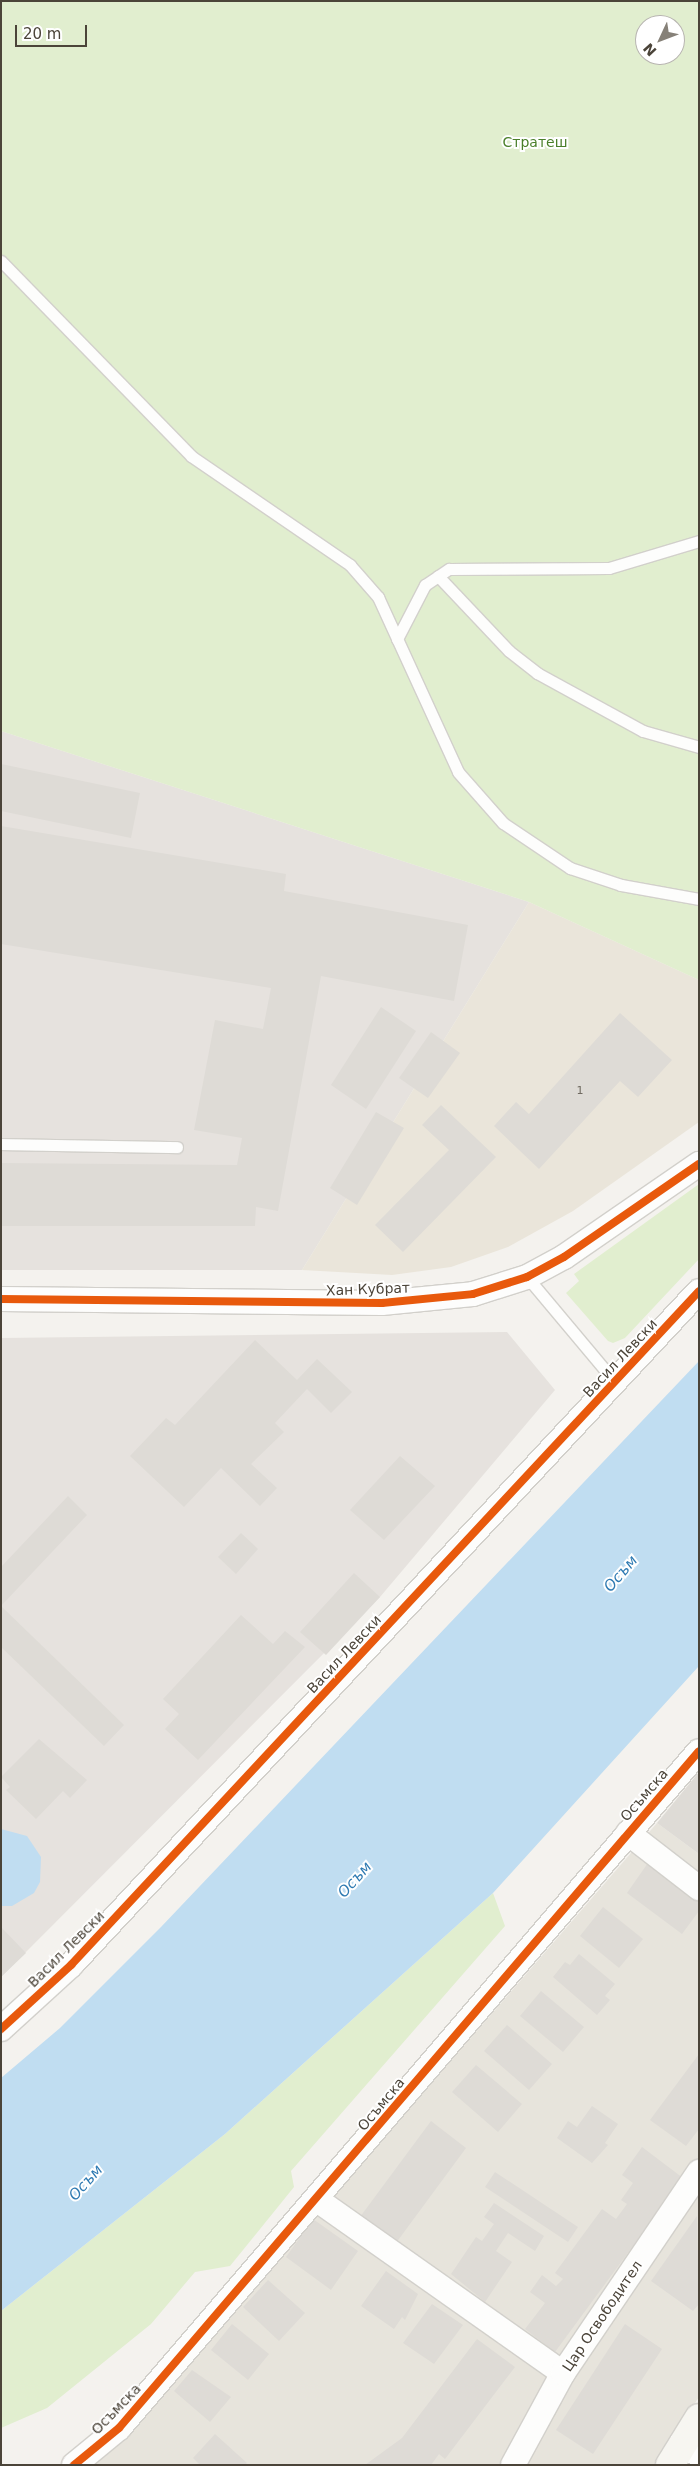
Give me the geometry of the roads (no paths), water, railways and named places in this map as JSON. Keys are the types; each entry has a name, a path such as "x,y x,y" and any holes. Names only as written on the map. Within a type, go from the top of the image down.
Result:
{"street":[{"name":"Хан Кубрат","path":"1,1299 382,1303 473,1294 527,1277 564,1257 699,1164"},
{"name":"Васил Левски","path":"1,2029 71,1964 699,1292"},
{"name":"Осъмска","path":"74,2465 119,2428 699,1751"},
{"path":"628,1833 699,1888"},
{"name":"Цар Освободител","path":"513,2465 563,2373 699,2172"},
{"path":"316,2199 563,2373"},
{"path":"683,2455 699,2418"}],"lane":[{"path":"1,261 191,456 350,565 378,597 458,772 503,823 570,868 621,885 699,899"},
{"path":"397,639 425,585 449,569 609,568 699,541"},
{"path":"438,576 509,650 537,673 643,731 699,747"},
{"path":"1,1144 177,1147"},
{"path":"527,1277 615,1382"}],"water":[{"name":"Осъм","path":"699,1361 699,1666 493,1893 225,2134 1,2311 1,2078 60,2028 161,1927"},
{"path":"1,1829 27,1836 41,1857 40,1882 34,1893 12,1906 1,1906"}],"park label":[{"name":"Стратеш","path":"535,142"}]}
